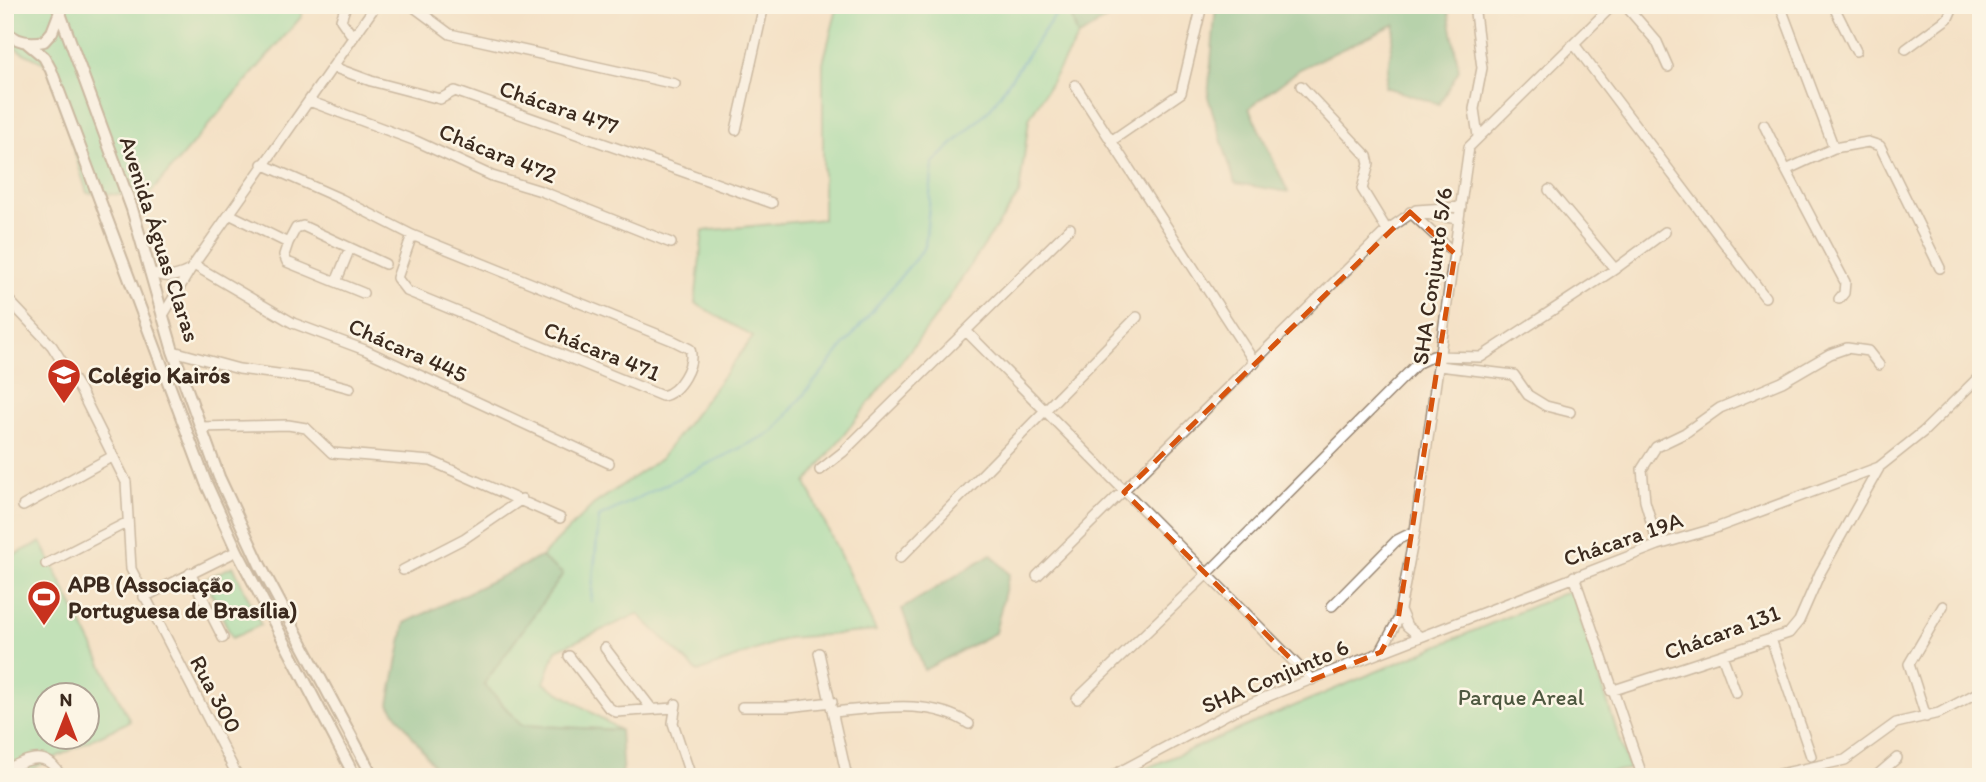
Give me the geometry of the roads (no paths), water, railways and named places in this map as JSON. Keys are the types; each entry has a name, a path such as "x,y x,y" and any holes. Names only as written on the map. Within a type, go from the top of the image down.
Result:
{"main road":[{"path":"7,34 26,42 48,38 58,10"},
{"name":"Avenida Águas Claras","path":"58,10 132,209 173,351 219,477 271,587 373,777"},
{"name":"Avenida Águas Claras","path":"26,42 44,57 51,71 206,483 237,551 354,777"},
{"path":"141,312 151,319 162,317"},
{"path":"206,483 219,477"}],"street":[{"path":"346,5 341,20 353,37"},
{"path":"162,317 192,267 262,164 376,5"},
{"path":"411,5 450,34 675,84"},
{"path":"736,130 764,5"},
{"path":"1111,141 1181,93 1202,5"},
{"path":"1474,5 1482,68 1474,109 1478,136"},
{"name":"SHA Conjunto 5/6","path":"1381,652 1395,629 1415,531 1467,153 1478,136 1613,5"},
{"path":"1625,5 1657,42 1668,67"},
{"path":"1780,5 1834,148"},
{"path":"1833,5 1856,51"},
{"path":"1906,49 1948,18 1952,9 1949,5"},
{"path":"1574,44 1765,297"},
{"name":"Chácara 477","path":"332,67 378,83 440,99 455,91 772,203"},
{"path":"1075,85 1255,363"},
{"path":"1301,86 1367,156 1369,164 1362,189 1387,230"},
{"name":"Chácara 472","path":"309,101 416,141 492,176 541,191 671,243"},
{"path":"1763,125 1845,282 1844,293 1839,299"},
{"path":"1786,170 1834,148 1868,142 1880,146 1940,268"},
{"name":"Chácara 471","path":"262,164 341,199 412,235 674,341 690,349 690,364 677,387 670,394 662,396 407,291 398,284 398,272 412,235"},
{"path":"1549,190 1615,269"},
{"path":"1037,576 1387,230 1410,212 1461,207"},
{"path":"1410,212 1459,219"},
{"path":"1410,212 1455,254"},
{"path":"229,214 288,243"},
{"path":"363,293 287,262 284,255 296,228 303,226 385,264"},
{"path":"820,470 1070,228"},
{"path":"1077,699 1207,574 1405,375 1428,357 1481,357 1615,269 1665,232"},
{"path":"336,282 350,248"},
{"path":"150,272 163,277 176,277 192,267"},
{"name":"Chácara 445","path":"192,267 293,323 365,350 609,463"},
{"name":"Rua 300","path":"5,296 52,346 80,390 113,456 128,491 131,569 238,777"},
{"path":"900,558 1137,317"},
{"path":"966,331 1312,680"},
{"path":"1658,545 1645,501 1642,469 1656,447 1685,433 1726,405 1782,383 1847,348 1868,351 1879,365"},
{"path":"173,351 239,369 316,379 350,388"},
{"path":"1439,366 1514,376 1528,395 1546,406 1570,412"},
{"path":"1879,467 1923,432 1981,375"},
{"path":"200,427 306,428 332,453 421,458 522,499 560,518"},
{"path":"23,506 113,456"},
{"name":"Chácara 19A","path":"1381,652 1574,576 1658,545 1713,529 1879,467"},
{"name":"Chácara 131","path":"1611,691 1789,633 1799,621 1820,573 1879,467"},
{"path":"403,570 465,538 522,499"},
{"path":"46,564 128,522"},
{"path":"1332,606 1382,554 1415,531"},
{"path":"144,597 237,551"},
{"path":"190,573 223,638"},
{"path":"1574,576 1637,776 1664,777"},
{"path":"1926,717 1909,664 1943,606"},
{"path":"1400,610 1407,626 1419,636"},
{"path":"1771,639 1811,756"},
{"path":"605,648 651,708"},
{"name":"SHA Conjunto 6","path":"1110,777 1233,710 1381,652"},
{"path":"820,653 847,777"},
{"path":"1722,655 1736,693"},
{"path":"569,656 608,707 616,712 676,705 673,723 691,777"},
{"path":"1766,777 1845,760 1890,726 1926,717 1981,691"},
{"path":"741,707 788,707 832,702"},
{"path":"834,712 920,708 947,712 969,724"},
{"path":"5,771 30,758 41,757 53,764 61,777"},
{"path":"1875,777 1897,758"}],"waterway":[{"path":"591,601 599,517 773,432 925,247 933,163 990,109 1062,5"}],"place":[{"name":"Colégio Kairós","path":"64,405"},
{"name":"APB (Associação Portuguesa de Brasília)","path":"44,627"}],"park label":[{"name":"Parque Areal","path":"1521,697"}]}
